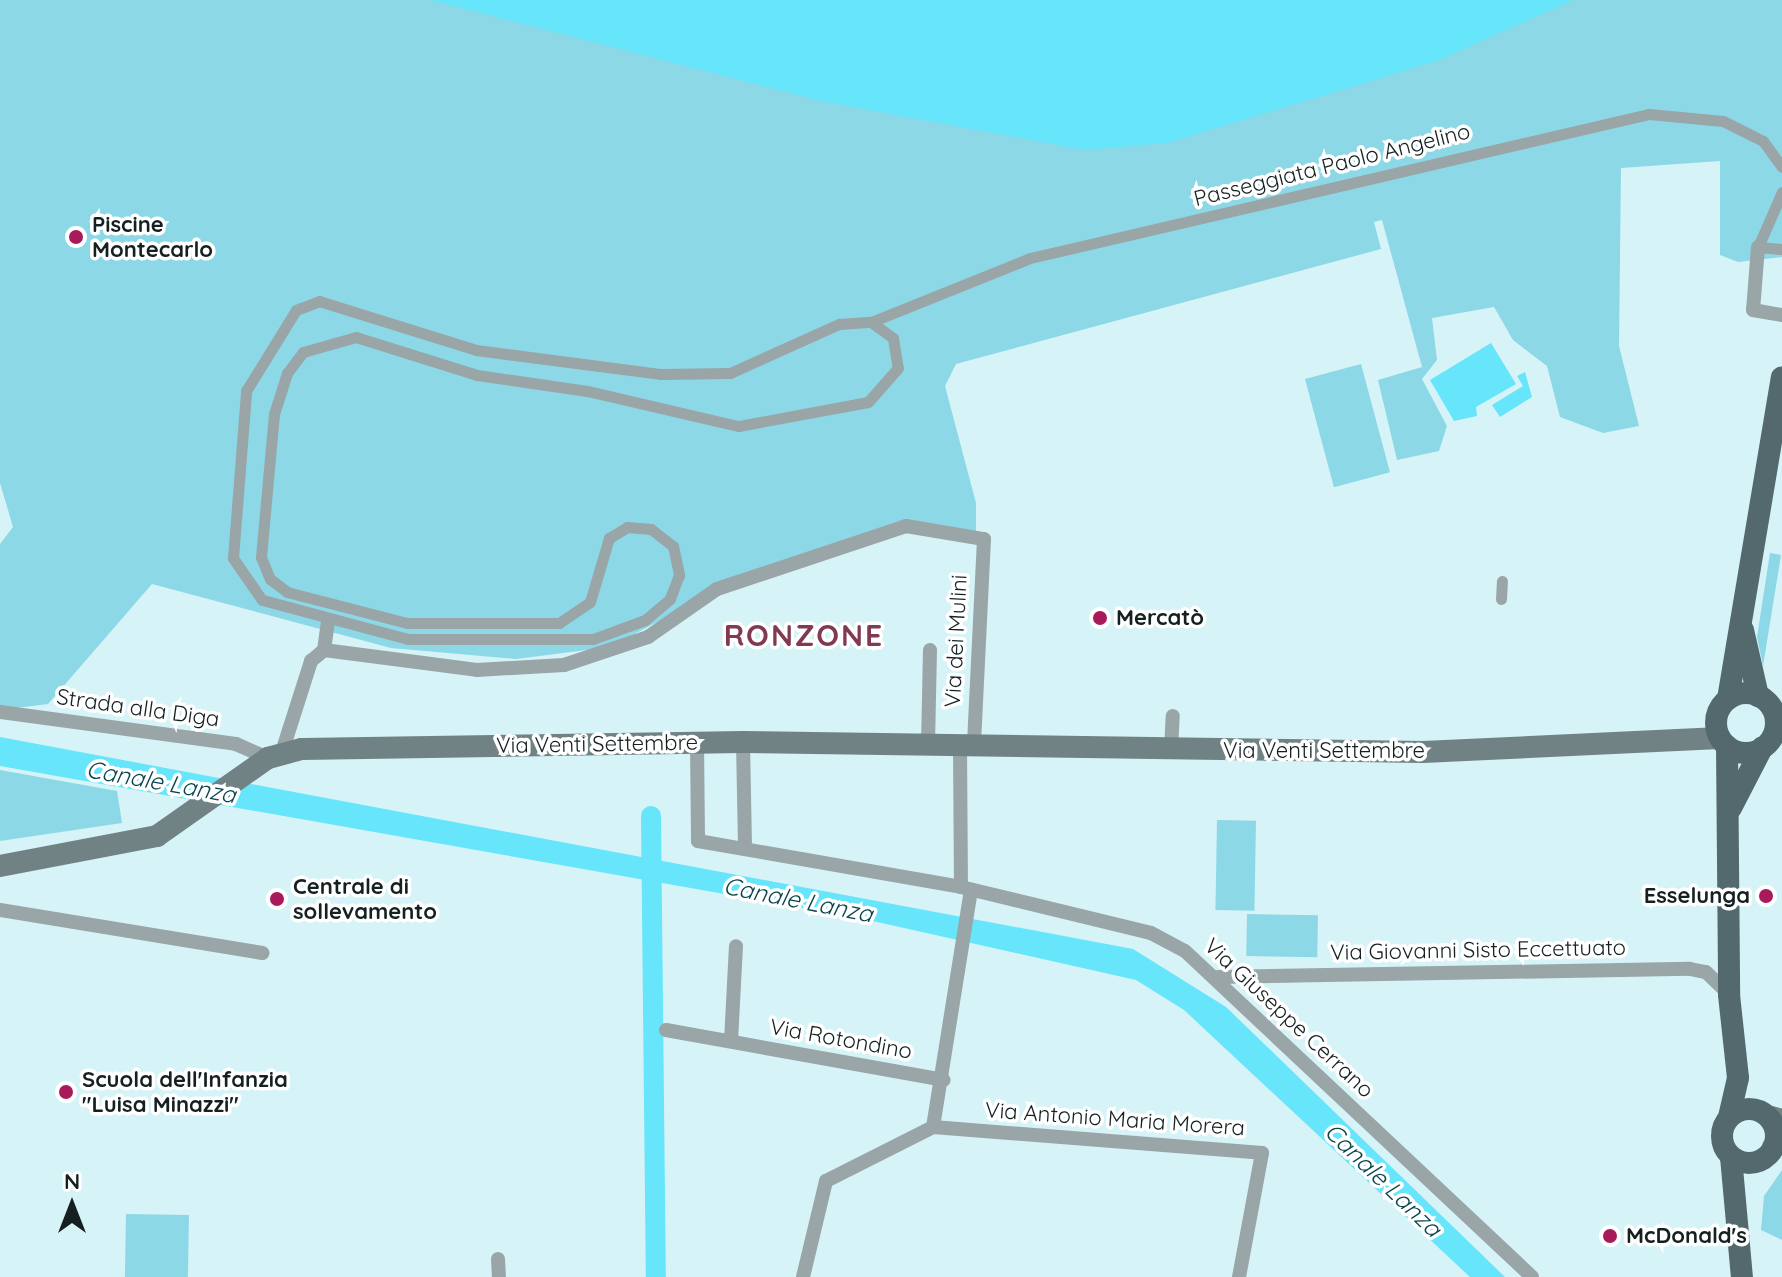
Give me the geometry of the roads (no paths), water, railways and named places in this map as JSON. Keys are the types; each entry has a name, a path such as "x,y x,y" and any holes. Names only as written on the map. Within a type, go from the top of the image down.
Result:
{"main road":[{"path":"1742,1277 1741,1203 1731,1157 1721,1133 1729,1117 1738,1078 1729,995 1729,813 1723,742 1716,721 1728,699 1782,378"},
{"path":"1729,813 1776,719 1758,696 1740,620"},
{"path":"1728,699 1758,696"},
{"name":"Via Venti Settembre","path":"275,755 743,742 1423,752 1723,742"},
{"path":"1723,742 1744,753 1762,748"},
{"path":"0,866 146,839 204,808 241,774 275,755"},
{"path":"1738,1078 1770,1116 1773,1149 1741,1203"},
{"path":"1729,1117 1770,1116"},
{"path":"1731,1157 1773,1149"}],"street":[{"name":"Passeggiata Paolo Angelino","path":"871,322 893,338 898,368 868,402 738,426 587,391 477,375 356,337 303,352 287,373 274,414 261,557 270,579 287,592 407,623 559,623 590,602 609,538 627,527 651,529 673,546 679,575 670,599 645,620 593,639 408,639 328,622 262,600 233,558 246,391 296,310 337,302 476,350 696,376 730,373 839,324 871,322 914,301 1030,258 1549,133 1683,113 1723,121 1763,141 1782,167"},
{"path":"1782,192 1758,247 1753,310 1782,315"},
{"path":"1758,247 1782,249"},
{"name":"Via dei Mulini","path":"324,650 477,670 564,665 648,637 717,589 906,526 984,539 967,746"},
{"path":"1501,599 1502,581"},
{"path":"275,755 311,661 324,650 328,622"},
{"path":"928,745 930,650"},
{"name":"Strada alla Diga","path":"0,712 236,744 275,755"},
{"path":"1171,749 1173,716"},
{"path":"743,742 745,849"},
{"name":"Via Giuseppe Cerrano","path":"697,743 698,841 1151,933 1218,977 1532,1277"},
{"path":"803,1277 826,1181 933,1127 961,975 968,894 967,746"},
{"path":"0,910 263,953"},
{"path":"731,1041 736,946"},
{"name":"Via Giovanni Sisto Eccettuato","path":"1218,977 1690,969 1706,972 1729,995"},
{"name":"Via Rotondino","path":"666,1030 944,1080"},
{"name":"Via Antonio Maria Morera","path":"933,1127 1262,1153 1239,1277"},
{"path":"498,1259 499,1277"}],"water":[{"path":"431,0 1573,0 1437,61 1167,143 1084,150 821,101"},
{"path":"1491,343 1516,384 1476,407 1477,416 1454,421 1430,380"},
{"path":"1525,372 1532,397 1500,417 1492,405 1523,386 1517,376"},
{"name":"Canale Lanza","path":"0,737 1133,949 1226,1007 1505,1277 1470,1277 1184,1010 1136,980 855,917 0,766"}],"waterway":[{"path":"651,816 656,1277"}],"place":[{"name":"Piscine Montecarlo","path":"76,237"},
{"name":"Mercatò","path":"1100,618"},
{"name":"Esselunga","path":"1766,896"},
{"name":"Centrale di sollevamento","path":"277,899"},
{"name":"Scuola dell'Infanzia \"Luisa Minazzi\"","path":"66,1092"},
{"name":"McDonald's","path":"1610,1236"}],"district":[{"name":"RONZONE","path":"804,635"}]}
